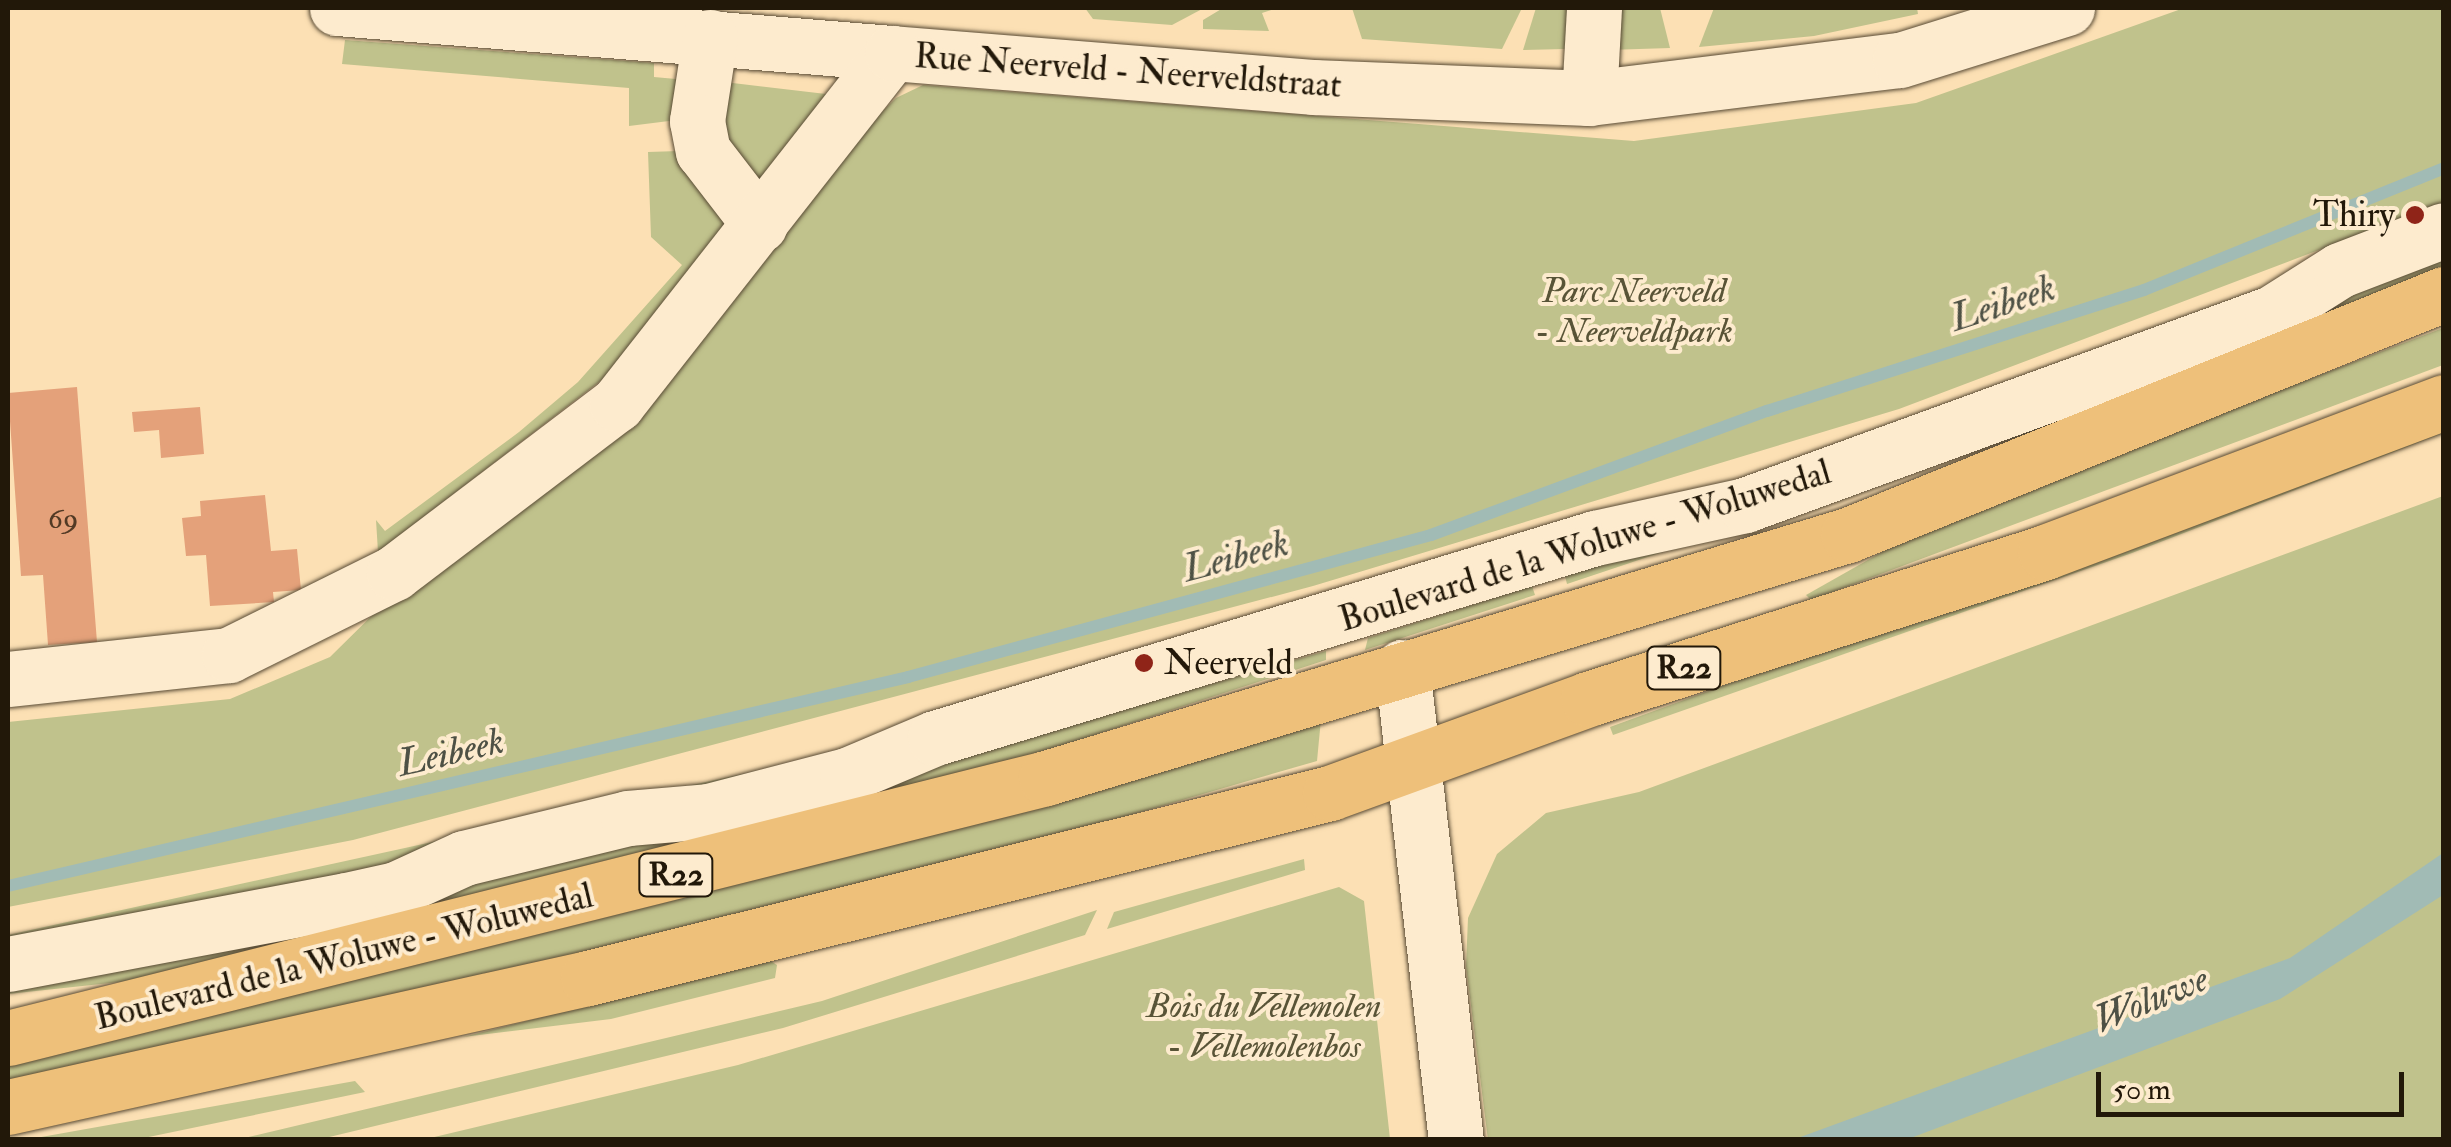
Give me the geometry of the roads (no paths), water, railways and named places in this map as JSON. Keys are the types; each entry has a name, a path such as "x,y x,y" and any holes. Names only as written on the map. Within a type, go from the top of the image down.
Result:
{"highway":[{"name":"Boulevard de la Woluwe - Woluwedal","path":"8,1038 1046,778 1848,534 2444,294"},
{"name":"Boulevard de la Woluwe - Woluwedal","path":"8,1107 588,978 1410,767 1588,699 2046,552 2444,402"},
{"path":"8,1013 136,1009"}],"street":[{"path":"338,8 892,53"},
{"path":"1588,98 1594,8"},
{"name":"Rue Neerveld - Neerveldstraat","path":"8,679 229,655 394,573 617,404 892,53 1313,87 1588,98 1900,60 2067,8"},
{"path":"710,38 697,121 703,150 760,225"},
{"name":"Boulevard de la Woluwe - Woluwedal","path":"8,964 362,896 464,858 830,780 935,738 1595,538 1745,505 2272,313 2340,270 2444,230"},
{"path":"1402,667 1410,767 1456,1140"}],"water":[{"path":"2443,853 2443,895 2280,999 1908,1139 1795,1139 2290,958"}],"waterway":[{"name":"Leibeek","path":"8,886 908,677 1431,535 1767,411 2144,290 2444,168"}],"place":[{"name":"Thiry","path":"2415,215"},
{"name":"Neerveld","path":"1144,663"}],"park label":[{"name":"Parc Neerveld - Neerveldpark","path":"1634,311"},
{"name":"Bois du Vellemolen - Vellemolenbos","path":"1264,1026"}],"water label":[{"name":"Woluwe","path":"2151,1000"}]}
